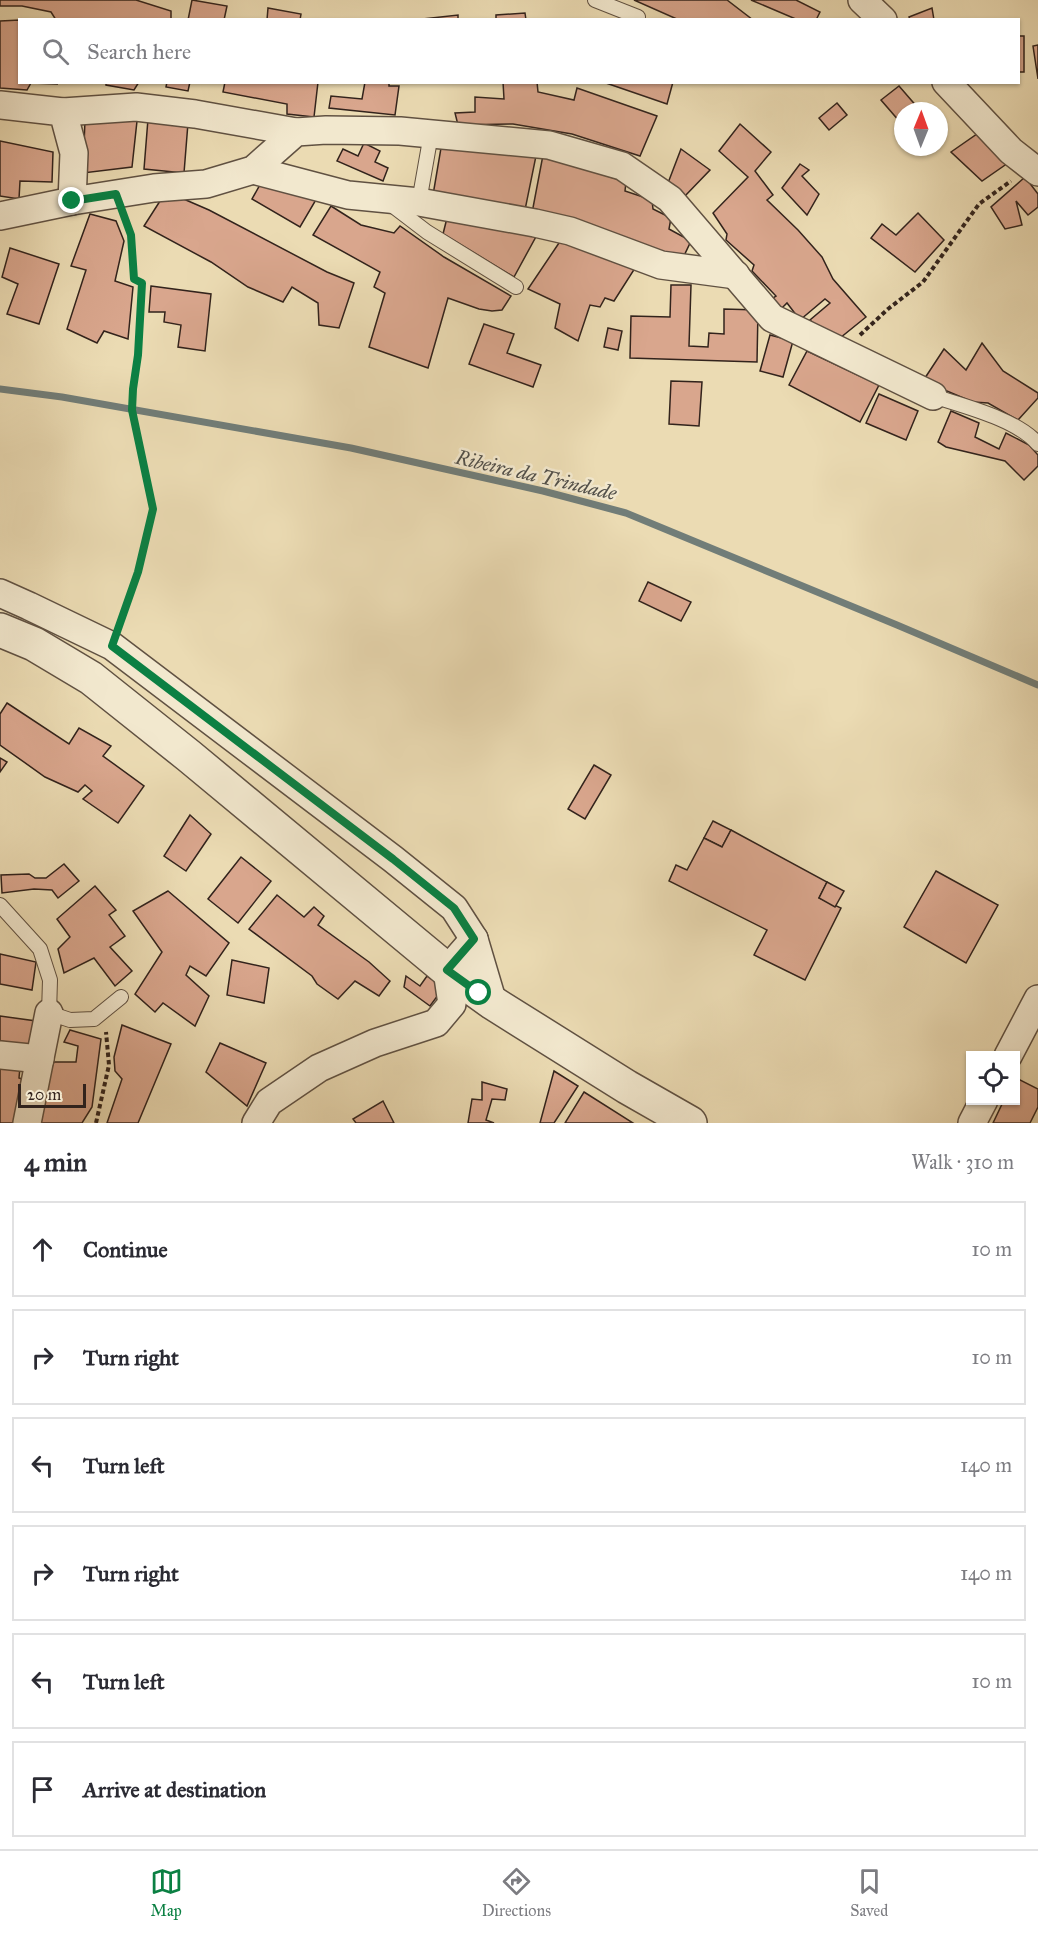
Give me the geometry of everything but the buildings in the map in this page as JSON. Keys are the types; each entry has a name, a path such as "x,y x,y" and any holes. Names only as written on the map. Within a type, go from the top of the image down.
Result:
{"street":[{"path":"862,0 881,18"},
{"path":"948,84 1011,151 1036,166"},
{"path":"0,105 63,112 136,107 195,114 296,132 400,131 549,145 622,166 669,199 772,318 933,396"},
{"path":"63,112 74,153 72,201"},
{"path":"0,216 72,201 154,188 206,184 253,170 296,132"},
{"path":"253,170 348,195 419,202 570,231 661,265 736,275"},
{"path":"0,593 112,646 393,859 454,908 474,939 493,1003"},
{"path":"0,630 34,644 91,678 189,756 447,970 493,1003 684,1122"},
{"path":"256,1123 269,1102 319,1068 375,1043 436,1023 452,1004 447,970 474,939"},
{"path":"1011,1051 1038,999"},
{"path":"27,1123 49,1013"},
{"path":"0,1055 40,1059"},
{"path":"972,1123 982,1105"}],"lane":[{"path":"595,0 638,17"},
{"path":"419,202 431,134"},
{"path":"383,198 427,232 516,286"},
{"path":"933,396 998,418 1032,436 1038,444"},
{"path":"0,905 40,949 50,980 49,1013 70,1020 94,1019 121,997"}],"path":[{"path":"841,352 888,309 923,282 979,204 1036,166"},
{"path":"112,646 138,572 153,509 132,410 142,283 134,279 131,235 116,194"},
{"path":"96,1123 109,1065 104,1011"}],"waterway":[{"name":"Ribeira da Trindade","path":"0,389 62,397 351,448 543,491 626,513 1038,685"}],"route":[{"path":"72,201 116,194 131,235 134,279 142,283 132,410 153,509 138,572 112,646 393,859 454,908 474,939 447,970 479,993"}]}
